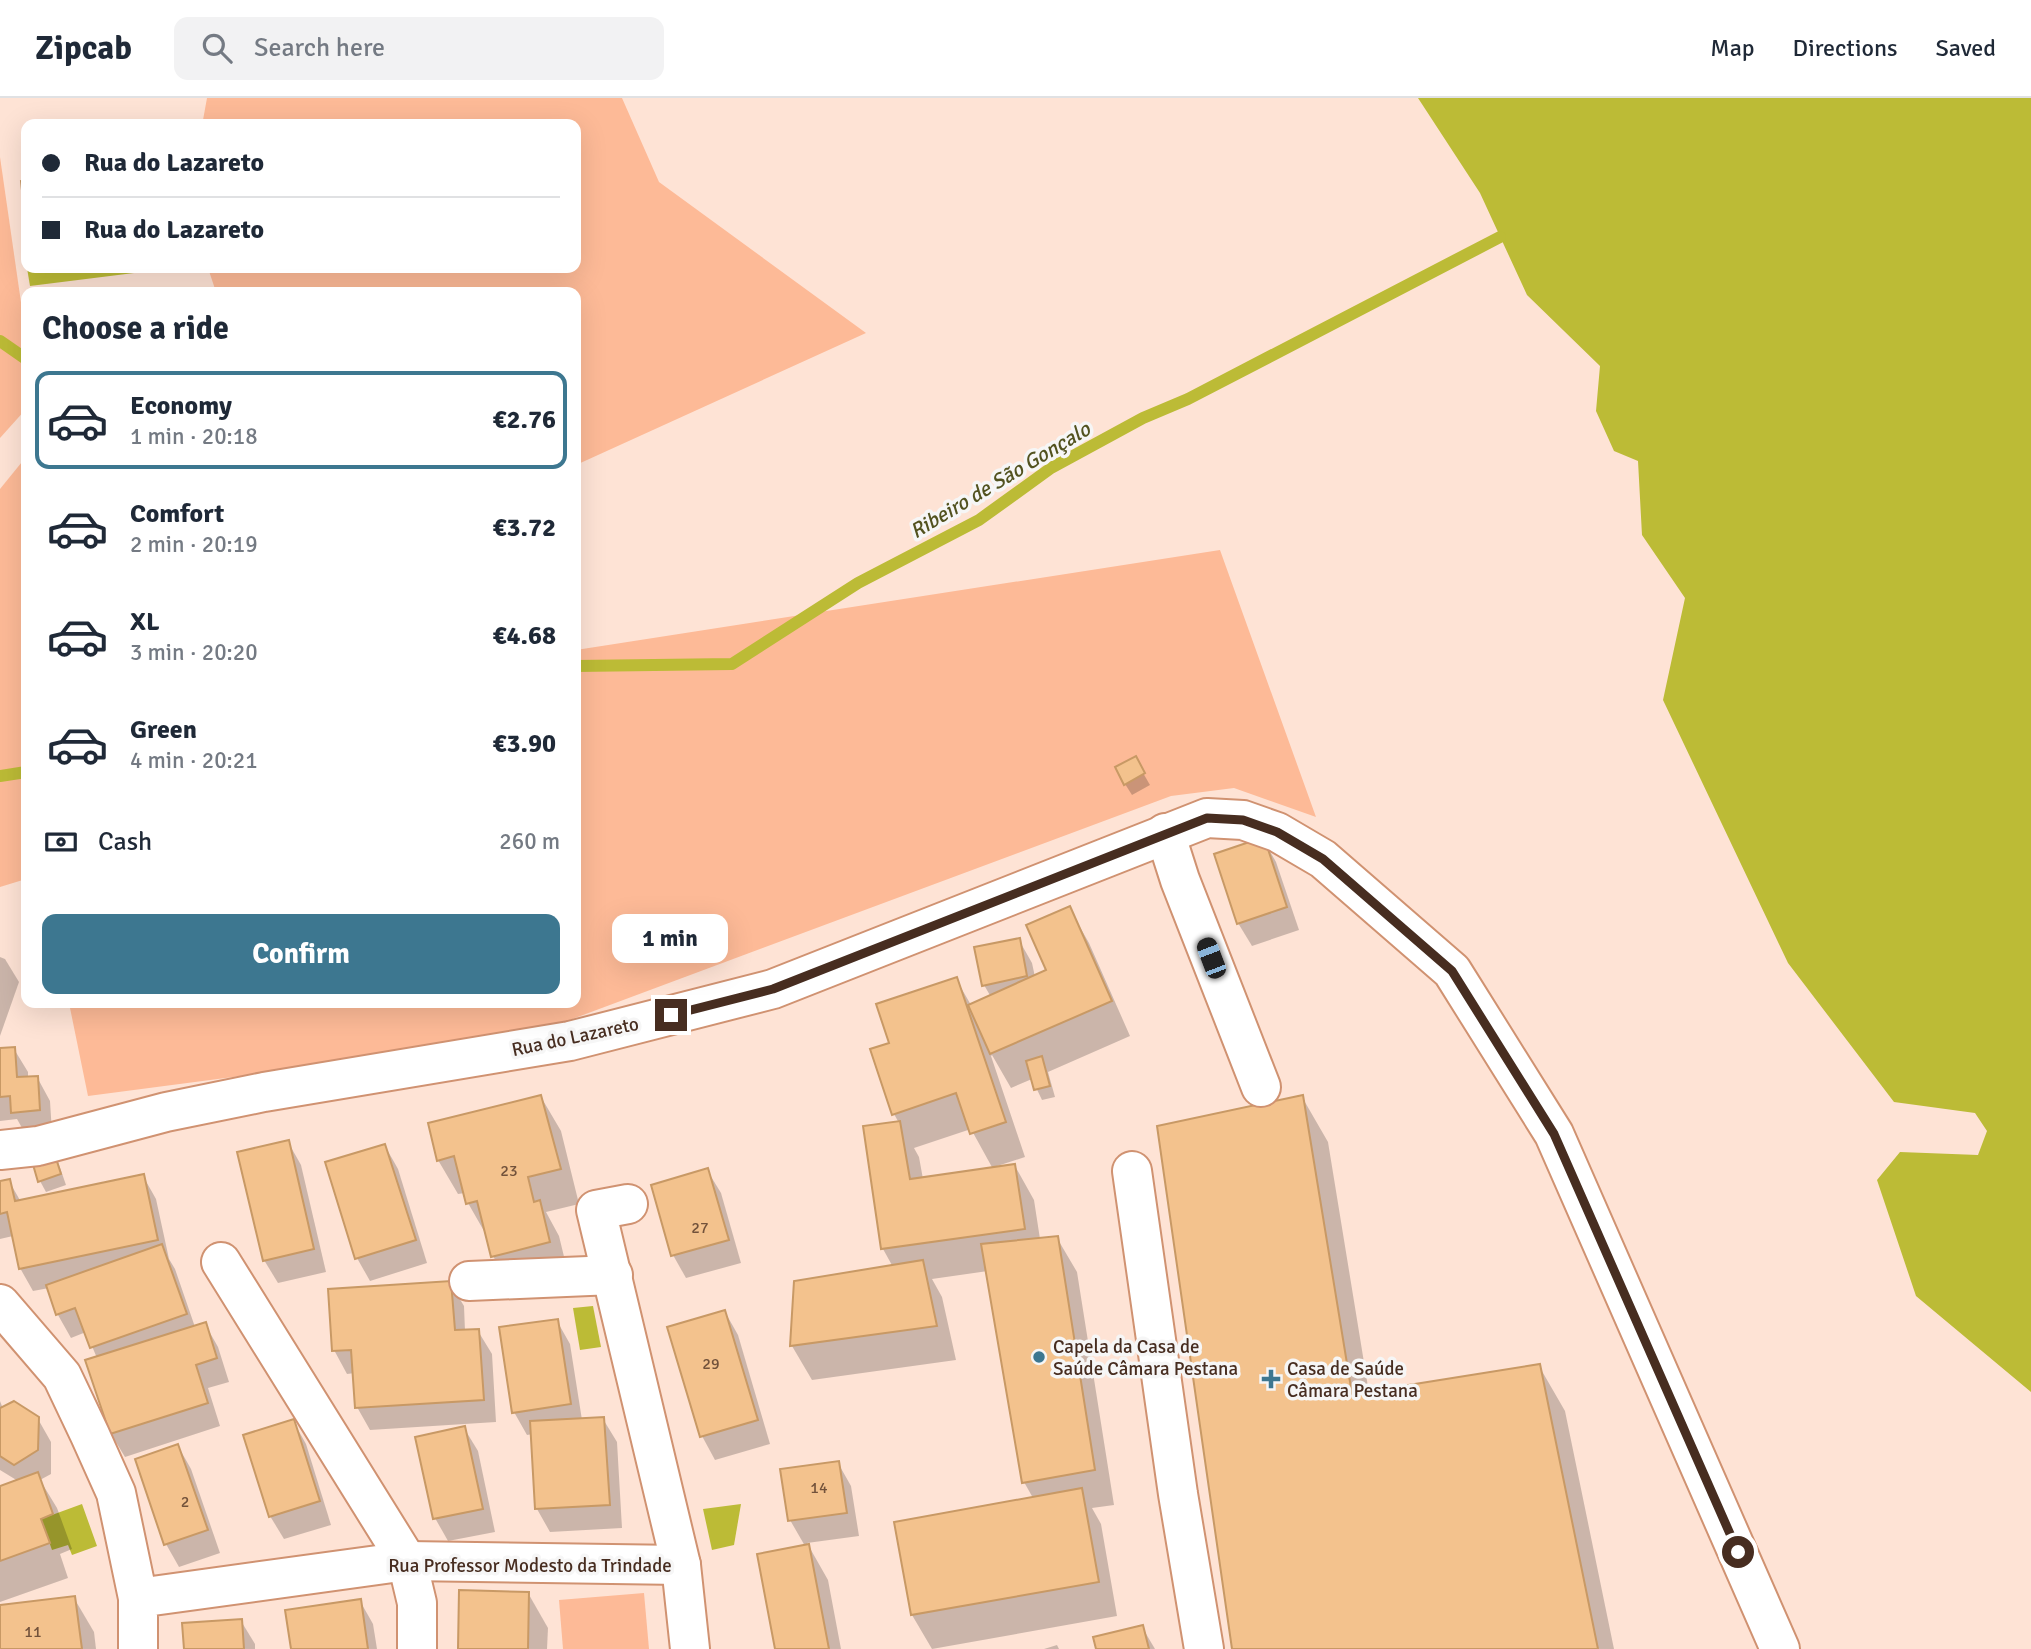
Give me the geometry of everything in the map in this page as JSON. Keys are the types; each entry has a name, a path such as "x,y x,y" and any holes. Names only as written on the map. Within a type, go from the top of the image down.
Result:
{"street":[{"name":"Rua do Lazareto","path":"0,1150 38,1146 166,1112 264,1092 570,1041 773,989 1207,818 1243,820 1277,832 1323,859 1452,971 1554,1134 1780,1649"},
{"path":"1166,834 1180,880 1261,1087"},
{"path":"1132,1171 1178,1494 1204,1649"},
{"name":"Rua Professor Modesto da Trindade","path":"628,1204 596,1210 681,1565 690,1649"},
{"path":"221,1262 407,1561 417,1603 417,1649"},
{"path":"469,1281 613,1275"},
{"path":"0,1304 62,1376 116,1493 138,1598 138,1649"},
{"name":"Rua Professor Modesto da Trindade","path":"138,1598 407,1561 681,1565"}],"shaded area":[{"path":"207,98 622,98 659,182 866,333 581,463 581,287 214,287 210,273 581,273 581,119 203,119"},
{"path":"1418,98 2031,98 2031,1392 1916,1296 1877,1180 1900,1152 1978,1155 1987,1131 1975,1113 1894,1102 1788,963 1663,700 1685,598 1642,535 1638,461 1614,451 1596,411 1600,366 1527,295 1480,193"},
{"path":"0,157 21,302 21,415 0,438"},
{"path":"28,273 134,273 30,286"},
{"path":"21,463 21,881 0,887 0,489"},
{"path":"1220,550 1316,817 1234,788 1171,796 516,1040 88,1096 70,1008 581,1008 581,649"},
{"path":"593,1306 601,1347 580,1350 573,1308"},
{"path":"82,1504 97,1546 72,1555 68,1545 52,1550 41,1519"},
{"path":"741,1504 734,1545 712,1550 703,1509"},
{"path":"644,1593 649,1649 563,1649 559,1600"}],"building":[{"path":"1136,756 1145,773 1124,785 1115,767"},
{"path":"1264,837 1287,907 1237,924 1214,854"},
{"path":"1070,906 1112,1001 990,1054 968,1005 1046,970 1026,925"},
{"path":"1020,938 1027,976 982,986 974,947"},
{"path":"957,977 1006,1122 970,1134 956,1093 892,1115 870,1049 889,1043 876,1004"},
{"path":"15,1047 17,1077 38,1076 40,1110 11,1113 10,1096 0,1097 0,1048"},
{"path":"1042,1056 1050,1086 1034,1090 1026,1061"},
{"path":"541,1095 561,1169 528,1177 534,1202 540,1200 550,1242 491,1257 477,1201 466,1204 454,1156 437,1161 428,1123"},
{"name":"Casa de Saúde Câmara Pestana","path":"1303,1095 1352,1394 1540,1364 1598,1649 1232,1649 1157,1126"},
{"path":"900,1121 910,1179 1015,1164 1025,1229 881,1249 863,1126"},
{"path":"289,1140 314,1249 263,1261 237,1152"},
{"path":"385,1144 416,1240 355,1259 325,1162"},
{"path":"52,1146 61,1174 38,1182 30,1154"},
{"path":"708,1168 729,1240 671,1256 651,1185"},
{"path":"144,1174 158,1240 19,1269 7,1212 0,1214 0,1181 10,1179 15,1201"},
{"name":"Capela da Casa de Saúde Câmara Pestana","path":"1058,1236 1095,1470 1022,1483 981,1244"},
{"path":"162,1244 187,1314 90,1348 75,1308 56,1315 46,1285"},
{"path":"923,1260 937,1326 790,1346 794,1281"},
{"path":"451,1281 455,1330 479,1329 484,1400 355,1408 351,1350 332,1351 328,1289"},
{"path":"725,1310 758,1420 700,1437 667,1327"},
{"path":"558,1319 571,1404 512,1413 499,1327"},
{"path":"206,1322 217,1358 196,1365 208,1403 110,1434 85,1360"},
{"path":"14,1401 39,1417 38,1450 14,1465 0,1456 0,1408"},
{"path":"604,1417 610,1505 535,1509 530,1421"},
{"path":"294,1419 320,1501 269,1517 243,1435"},
{"path":"465,1426 483,1509 433,1519 415,1437"},
{"path":"178,1444 208,1530 164,1545 135,1459"},
{"path":"839,1461 847,1513 788,1521 780,1469"},
{"path":"38,1472 53,1514 41,1519 50,1543 0,1561 0,1486"},
{"path":"1082,1488 1099,1582 911,1615 894,1522"},
{"path":"809,1544 829,1649 775,1649 757,1554"},
{"path":"459,1590 529,1592 528,1649 458,1649"},
{"path":"75,1596 82,1649 0,1649 0,1605"},
{"path":"361,1599 368,1649 291,1649 285,1610"},
{"path":"242,1619 244,1649 184,1649 182,1623"},
{"path":"1143,1625 1149,1649 1096,1649 1093,1637"}],"waterway":[{"name":"Ribeiro de São Gonçalo","path":"581,666 732,664 858,583 979,520 1051,468 1143,418 1188,399 1500,237"},
{"name":"Ribeiro de São Gonçalo","path":"0,341 21,356"},
{"name":"Ribeiro de São Gonçalo","path":"0,776 21,773"}],"place":[{"name":"Capela da Casa de Saúde Câmara Pestana","path":"1039,1357"},
{"name":"Casa de Saúde Câmara Pestana","path":"1271,1379"}],"route":[{"path":"671,1015 773,989 1207,818 1243,820 1277,832 1323,859 1452,971 1554,1134 1738,1552"}]}
